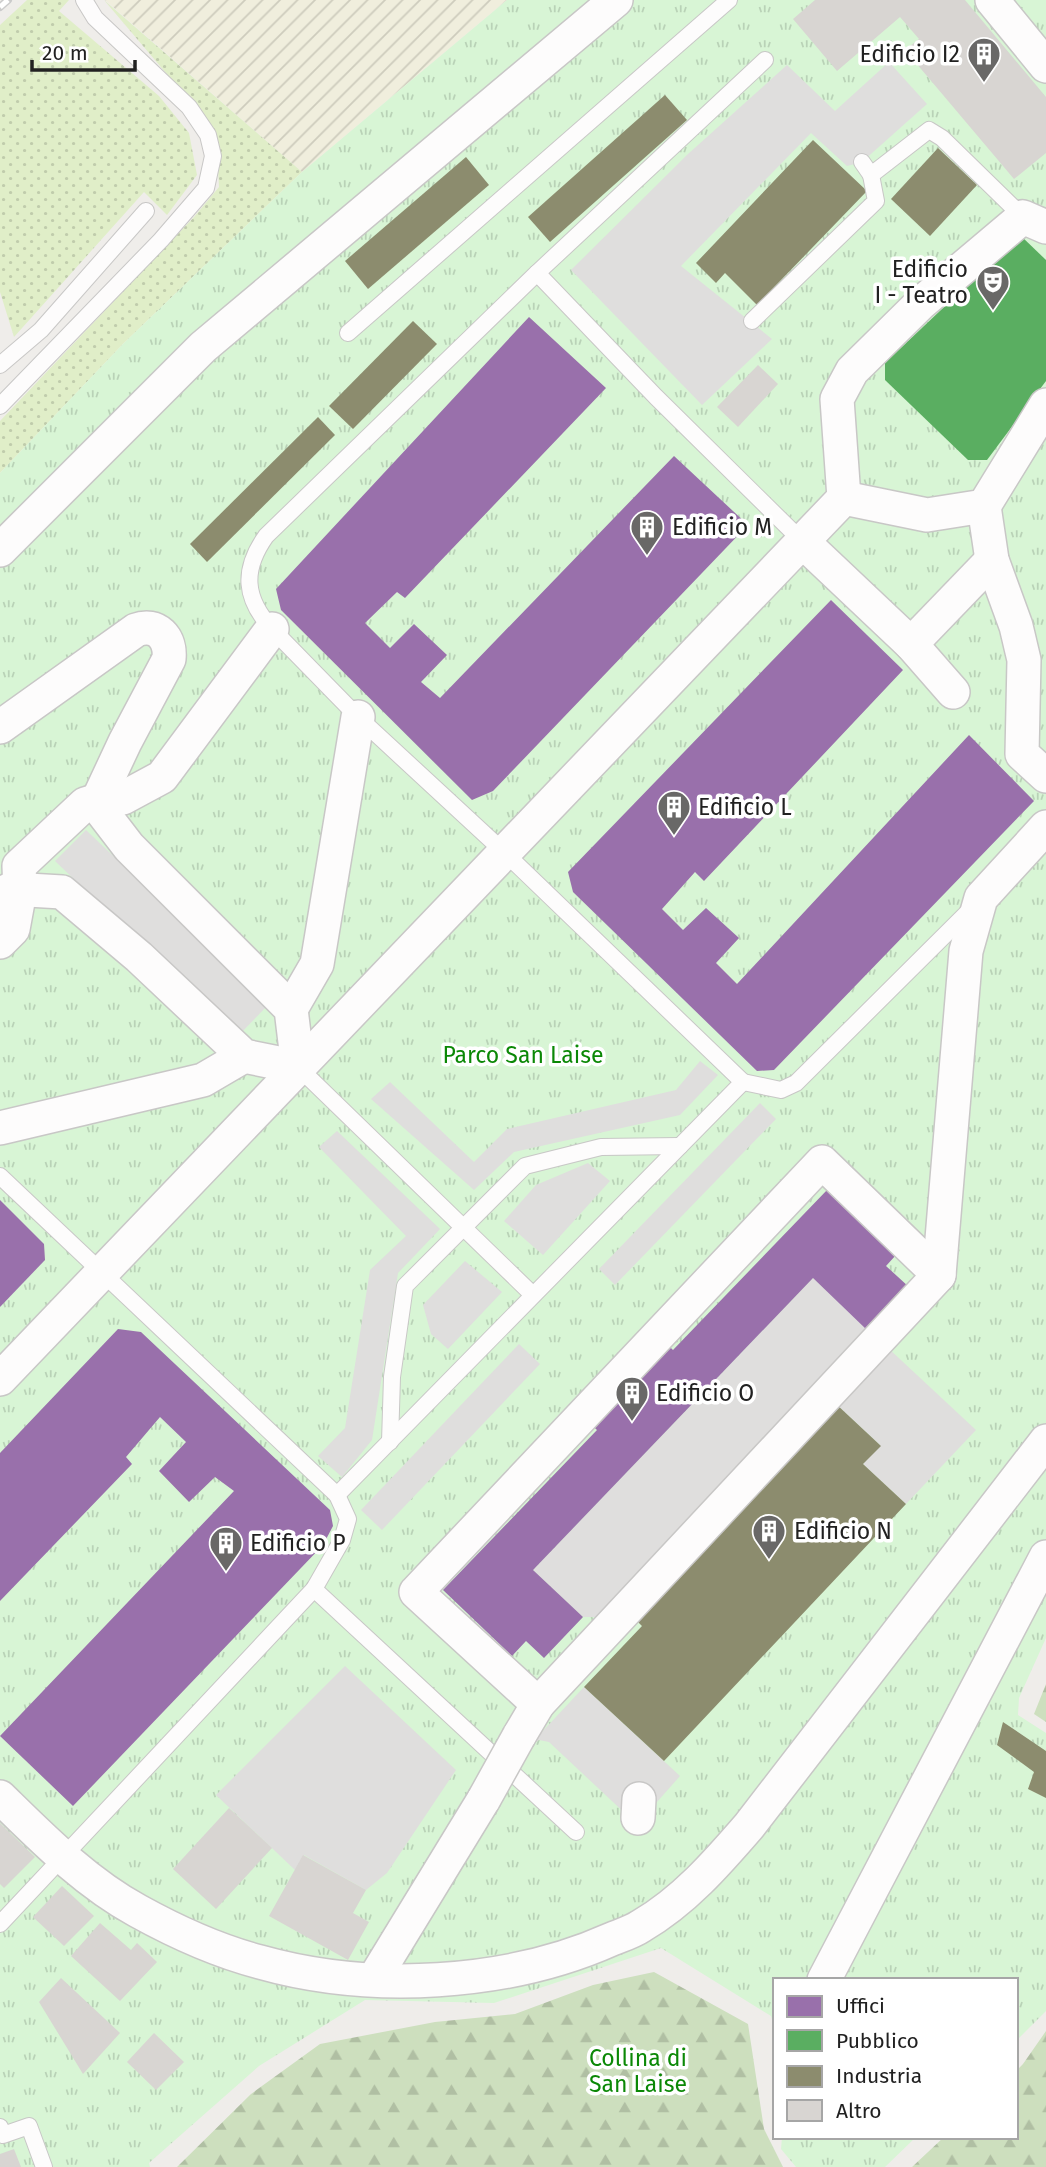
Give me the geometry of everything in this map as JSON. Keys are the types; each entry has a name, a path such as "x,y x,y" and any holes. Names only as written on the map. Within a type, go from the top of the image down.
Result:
{"street":[{"path":"0,550 203,347 616,0"},
{"path":"992,0 1046,66"},
{"path":"0,1379 844,498 837,399 852,371 920,304 1035,222"},
{"path":"1046,405 984,506 992,560 1016,626 1024,660 1022,754 1046,776"},
{"path":"844,498 927,515 984,506"},
{"path":"802,541 911,645 953,692"},
{"path":"911,645 992,560"},
{"path":"0,727 136,630 143,627 159,631 167,638 169,659 97,802"},
{"path":"0,943 13,929 13,888 19,866 85,804 123,798 162,777 272,629"},
{"path":"298,1067 291,1009 317,964 358,717"},
{"path":"97,802 129,847 291,1009"},
{"path":"374,1979 484,1799 538,1704 939,1275 966,951 982,898 1046,827"},
{"path":"13,888 62,892 139,957 244,1056 298,1067"},
{"path":"0,1128 203,1080 244,1056"},
{"path":"538,1704 416,1592 544,1455 822,1162 939,1275"},
{"path":"0,1797 61,1856 96,1885 138,1911 220,1949 260,1963 339,1978 451,1980 549,1963 593,1948 640,1927 710,1871 749,1826 1046,1441"},
{"path":"825,1978 1046,1557"}],"lane":[{"path":"0,405 161,240 206,188 213,156 208,135 189,107 95,18 84,0"},
{"path":"348,333 729,0"},
{"path":"765,60 537,273 266,536 256,550 250,567 249,584 256,608 272,629 358,717 504,852 743,1082 781,1090 796,1083 982,898"},
{"path":"752,321 876,201 867,168 929,130 942,138 1035,222"},
{"path":"0,365 41,330 146,211"},
{"path":"537,273 656,397 802,541"},
{"path":"298,1067 533,1295"},
{"path":"337,1496 743,1082"},
{"path":"390,1442 392,1377 405,1286 525,1166 601,1147 680,1146"},
{"path":"0,1176 337,1496 348,1519 342,1540 314,1589 0,1924"},
{"path":"314,1589 576,1832"},
{"path":"0,2127 3,2135 29,2126 44,2167"}],"shaded area":[{"path":"105,0 507,0 302,172"},
{"path":"889,62 927,104 862,162 847,166 811,133 681,266 772,339 702,405 571,270 688,154 787,65 835,111"},
{"path":"86,830 269,1004 238,1036 55,861"},
{"path":"700,1061 718,1075 680,1115 514,1152 474,1190 371,1099 390,1082 474,1162 507,1129 676,1090"},
{"path":"760,1103 776,1119 615,1285 599,1269"},
{"path":"337,1131 440,1229 398,1273 372,1440 342,1477 318,1456 345,1428 370,1270 406,1236 319,1147"},
{"path":"588,1163 610,1181 543,1255 504,1221 536,1185"},
{"path":"465,1261 502,1292 448,1349 431,1334 423,1305"},
{"path":"813,1278 976,1430 906,1504 863,1464 880,1445 835,1403 633,1617 583,1617 533,1570"},
{"path":"519,1344 540,1364 382,1530 361,1510"},
{"path":"345,1666 456,1770 387,1873 366,1890 304,1855 295,1870 216,1795"},
{"path":"584,1687 680,1776 633,1829 629,1817 549,1742 539,1740 526,1749"}],"green space":[{"path":"27,0 69,0 59,11 159,96 189,133 197,175 167,215 144,192 14,337 0,292 0,25"},
{"path":"104,0 302,172 123,344 0,473 0,421 194,217 219,187 216,132"},
{"name":"Parco San Laise","path":"507,0 1046,0 1046,1638 1019,1698 1018,1715 1046,1733 1046,2011 1018,2039 1018,1978 773,1978 773,2023 771,2016 661,1948 494,2003 365,2000 259,2066 149,2163 150,2167 0,2167 0,473 123,344 302,172"},
{"path":"1046,1684 1046,1722 1034,1714"},
{"name":"Collina di San Laise","path":"654,1972 748,2024 764,2129 783,2167 177,2167 251,2094 320,2044 435,2022 515,2014 593,1985"},
{"path":"1046,2031 1046,2167 912,2167 942,2139 1018,2139 1018,2069"},
{"path":"782,2139 914,2139 885,2167 796,2167 781,2149"}],"building: Uffici":[{"name":"Edificio M","path":"529,317 606,388 405,598 397,592 365,623 390,648 414,624 447,655 421,682 440,698 674,456 748,525 493,791 472,800 281,610 276,589"},
{"name":"Edificio L","path":"831,600 903,670 704,881 695,872 662,909 683,930 706,908 739,938 716,963 737,984 969,735 1034,801 774,1070 757,1071 573,892 568,872"},
{"name":"Edificio O","path":"828,1189 896,1255 886,1266 909,1287 867,1330 813,1278 533,1570 583,1617 544,1658 526,1641 512,1656 443,1590 597,1430 581,1415 658,1335 673,1350"},
{"path":"0,1200 44,1244 45,1260 0,1307"},
{"name":"Edificio P","path":"118,1329 141,1332 330,1510 333,1526 323,1545 73,1806 0,1736 234,1491 215,1477 189,1502 159,1471 186,1442 160,1417 126,1457 132,1464 0,1601 0,1453"}],"building: Pubblico":[{"name":"Edificio I - Teatro","path":"1020,235 1046,260 1046,381 987,460 968,460 885,380 885,363"}],"building: Industria":[{"path":"665,95 687,120 550,242 528,217"},
{"path":"813,140 867,191 757,305 725,273 716,283 696,263"},
{"path":"938,148 977,185 930,236 891,199"},
{"path":"466,157 489,185 368,289 345,261"},
{"path":"413,321 437,344 353,429 329,406"},
{"path":"318,417 335,435 207,562 190,544"},
{"name":"Edificio N","path":"835,1403 881,1446 863,1464 906,1504 664,1761 584,1687 642,1626 633,1617"},
{"path":"1003,1722 1046,1751 1046,1798 1028,1789 1034,1772 997,1745"}],"building: Altro":[{"name":"Edificio I2","path":"815,0 965,0 1046,97 1046,153 1014,179 905,50 919,39 900,17 837,71 793,19"},
{"path":"758,365 778,384 738,427 717,407"},
{"path":"229,1808 272,1848 216,1909 173,1869"},
{"path":"0,1823 35,1857 4,1888 0,1884"},
{"path":"303,1855 366,1890 353,1913 369,1922 348,1960 269,1916"},
{"path":"62,1886 94,1916 64,1946 33,1917"},
{"path":"100,1923 131,1950 137,1943 157,1962 120,2001 71,1956"},
{"path":"61,1978 120,2033 83,2074 39,2002"},
{"path":"154,2033 184,2062 156,2090 127,2062"},
{"path":"14,2149 21,2167 0,2167 0,2154"}],"railway":[{"path":"0,7 8,0"}],"place":[{"name":"Edificio I2","path":"984,84"},
{"name":"Edificio I - Teatro","path":"993,312"},
{"name":"Edificio M","path":"647,557"},
{"name":"Edificio L","path":"674,837"},
{"name":"Edificio O","path":"632,1423"},
{"name":"Edificio N","path":"769,1561"},
{"name":"Edificio P","path":"226,1573"}]}
